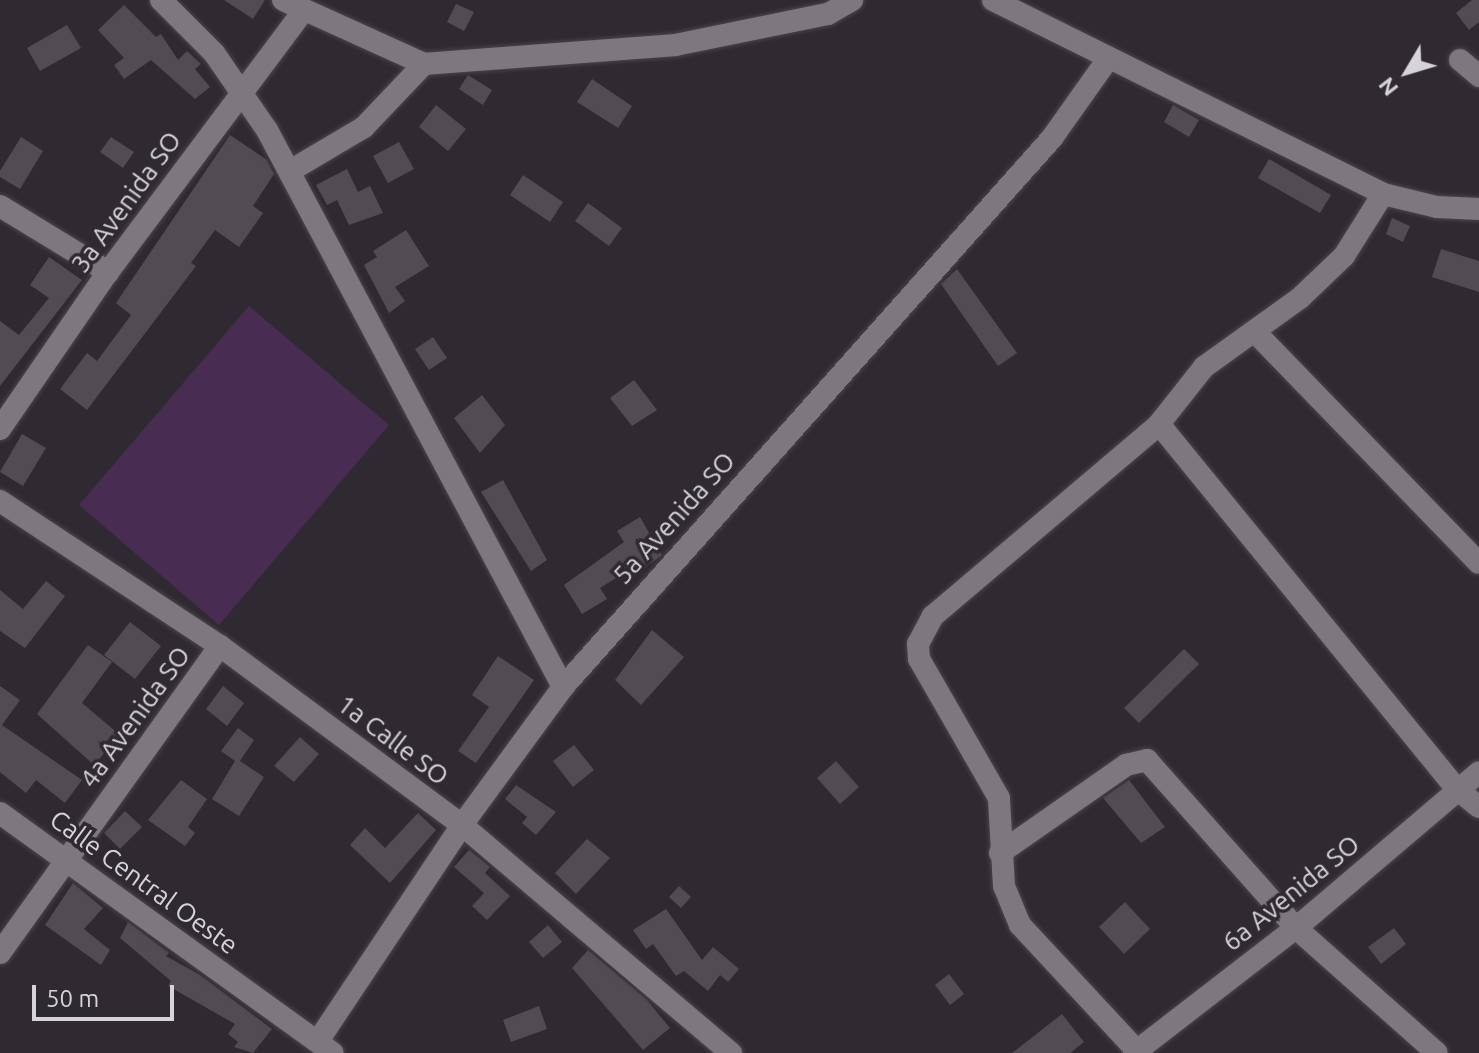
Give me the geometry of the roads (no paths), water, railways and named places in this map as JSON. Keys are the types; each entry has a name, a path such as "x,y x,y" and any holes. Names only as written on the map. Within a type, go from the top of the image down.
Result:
{"street":[{"path":"161,0 243,92 290,171 563,687"},
{"path":"293,6 424,64 675,45 828,14 852,0"},
{"path":"993,0 1383,194 1437,207 1479,209"},
{"name":"3a Avenida SO","path":"0,429 108,272 243,92 293,6"},
{"name":"5a Avenida SO","path":"326,1047 462,825 563,687 1052,138 1108,59"},
{"path":"1460,60 1479,76"},
{"path":"290,171 364,127 424,64"},
{"path":"1137,1052 1020,925 1004,886 999,798 919,659 923,631 933,616 1159,424 1204,367 1256,333 1344,256 1383,194"},
{"path":"0,206 108,272"},
{"path":"1256,333 1479,563"},
{"path":"1159,424 1458,790 1479,807"},
{"name":"1a Calle SO","path":"0,501 220,646 462,825 731,1053"},
{"name":"4a Avenida SO","path":"0,953 220,646"},
{"path":"1000,853 1126,765 1147,760 1296,928 1437,1053"},
{"name":"6a Avenida SO","path":"1137,1052 1296,928 1479,772"},
{"name":"Calle Central Oeste","path":"0,813 326,1047"}]}
